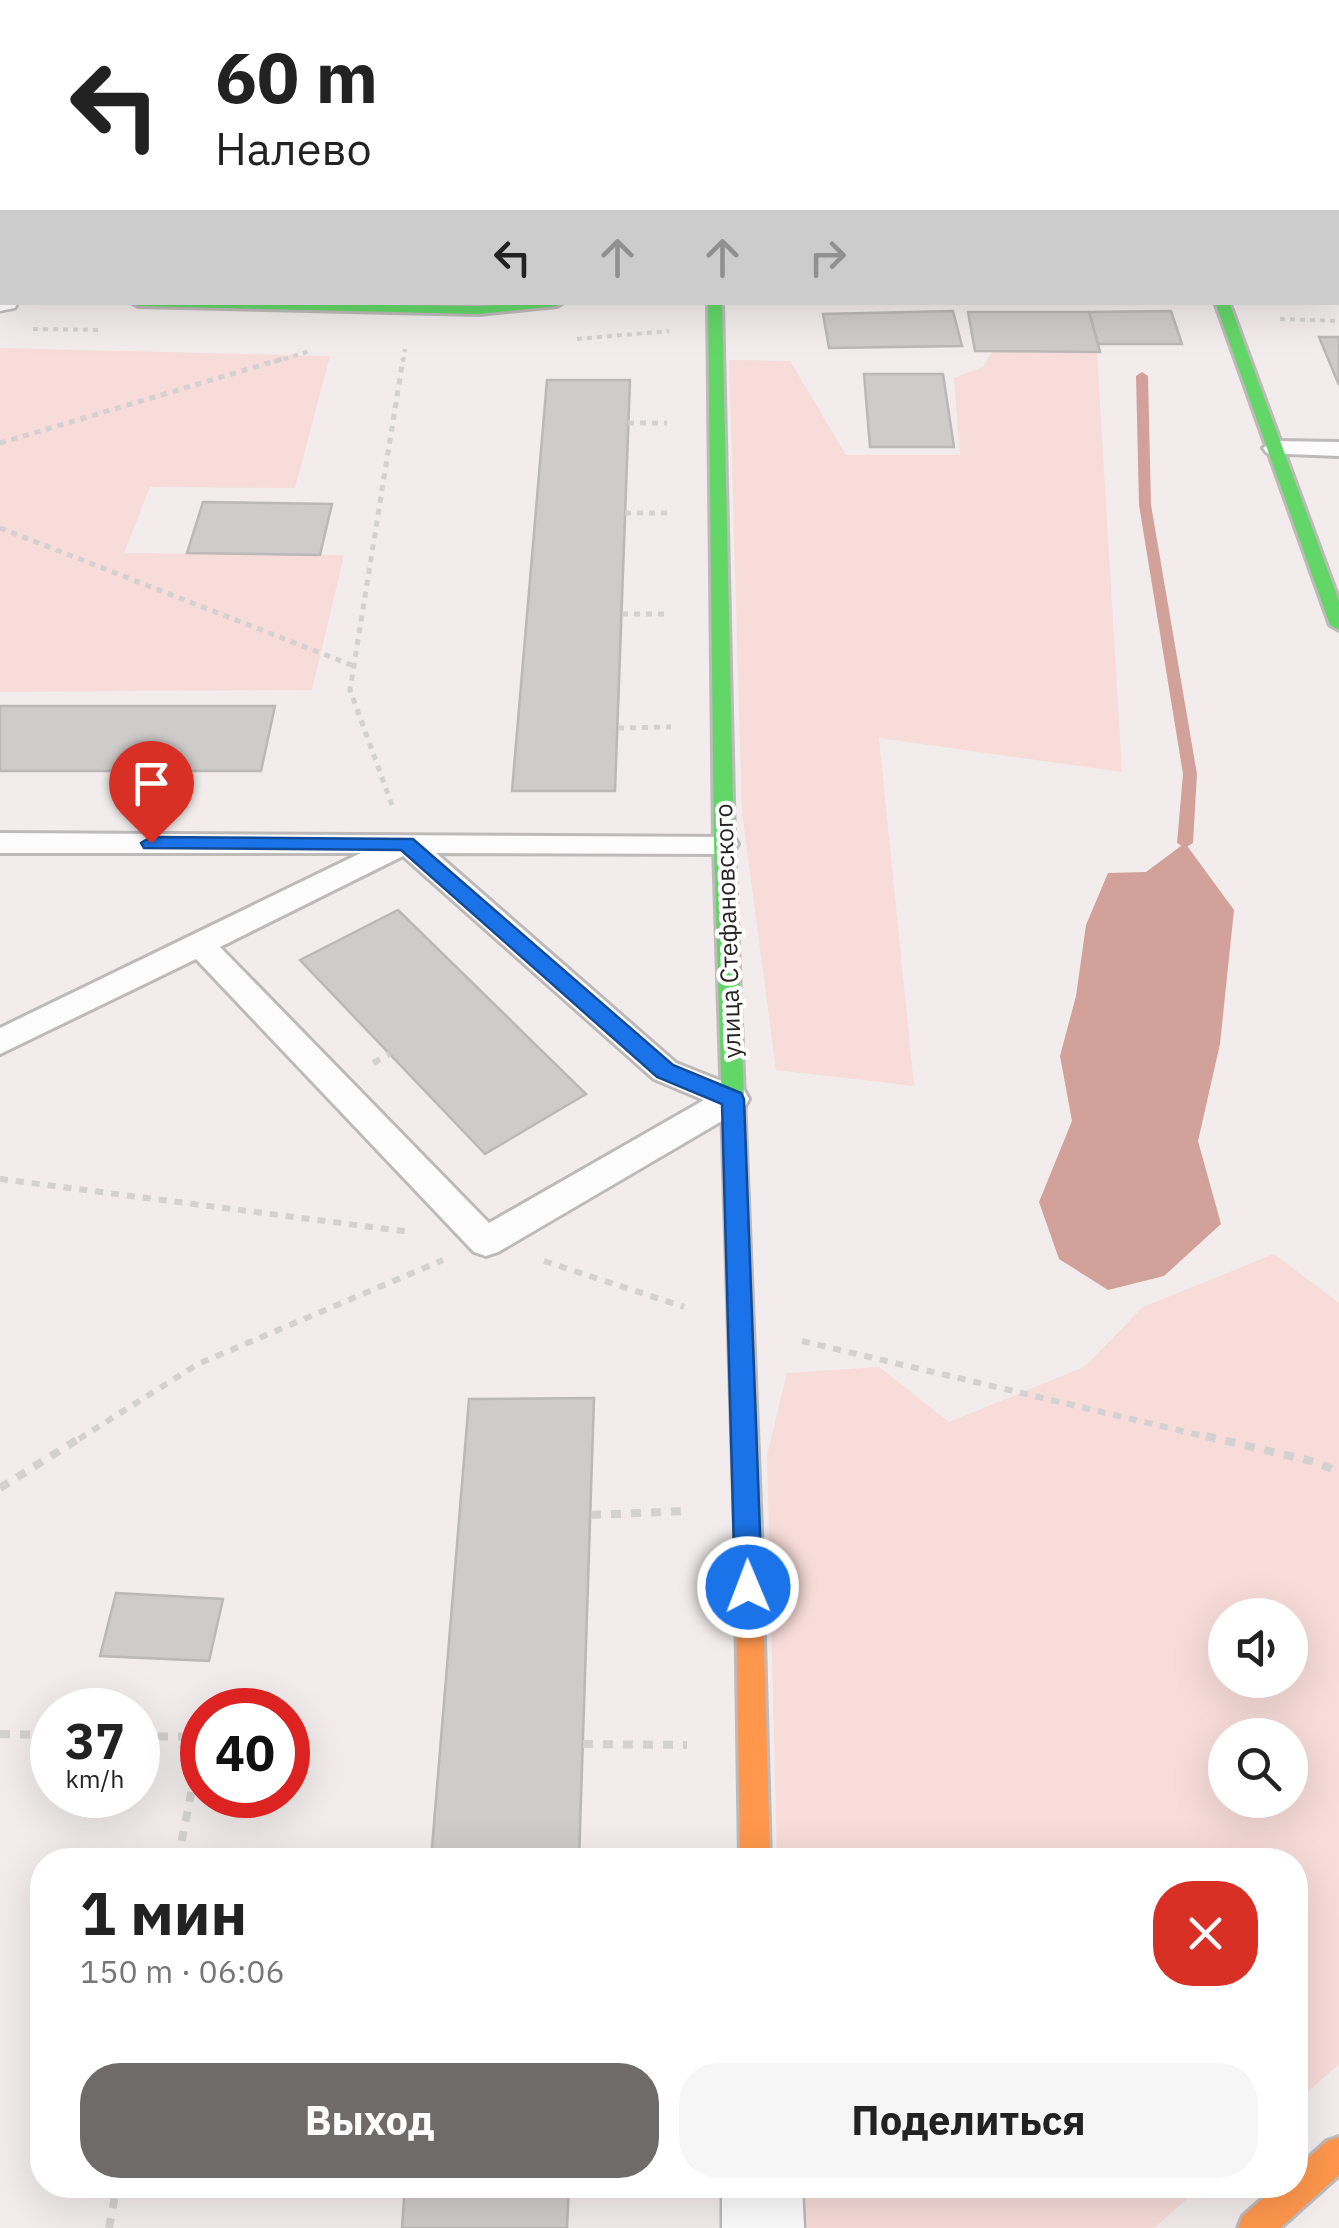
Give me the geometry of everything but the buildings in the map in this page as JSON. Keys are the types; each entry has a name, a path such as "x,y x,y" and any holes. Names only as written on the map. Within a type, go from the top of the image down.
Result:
{"street":[{"path":"266,305 479,310 528,305"},
{"name":"улица Стефановского","path":"715,305 724,844 743,1327 755,1848"},
{"path":"1225,310 1339,625"},
{"path":"1308,2180 1339,2152"},
{"path":"762,2198 763,2228"},
{"path":"1255,2228 1288,2198"}],"lane":[{"path":"1275,448 1339,449"},
{"path":"0,843 724,844"},
{"path":"0,1042 406,844"},
{"path":"406,844 665,1071 733,1099"},
{"path":"202,945 486,1242 733,1099"}],"path":[{"path":"1193,305 1339,320"},
{"path":"406,844 350,690 407,338"},
{"path":"0,443 322,348"},
{"path":"0,528 354,666"},
{"path":"0,1180 486,1242 743,1327 1315,1462 1339,1472"},
{"path":"0,1488 198,1364 486,1242"},
{"path":"591,1514 747,1508"},
{"path":"0,1734 30,1734"},
{"path":"160,1736 202,1737 180,1848"},
{"path":"583,1744 752,1745"},
{"path":"109,2228 115,2198"}],"shaded area":[{"path":"0,348 330,356 295,488 150,487 124,553 344,555 312,690 0,692"},
{"path":"994,349 1097,353 1122,772 879,738 914,1086 776,1070 742,812 729,360 790,361 846,455 960,455 954,378 983,367"},
{"path":"1185,843 1234,910 1220,1044 1198,1141 1221,1224 1164,1276 1108,1290 1059,1259 1039,1202 1072,1121 1060,1056 1076,996 1086,925 1108,873 1146,872"},
{"path":"1274,1254 1339,1303 1339,2064 1308,2091 1308,1848 777,1848 767,1455 787,1373 879,1367 949,1422 1084,1367 1143,1307"},
{"path":"786,2198 1188,2198 1154,2228 787,2228"}],"waterway":[{"path":"1142,376 1145,505 1190,774 1185,843"}],"traffic: fast":[{"path":"266,305 479,310 528,305"},
{"path":"715,305 724,844 748,1530"},
{"path":"1223,305 1339,625"}],"traffic: slow":[{"path":"748,1530 755,1848"},
{"path":"1308,2181 1339,2153"},
{"path":"1255,2228 1289,2198"}],"route":[{"path":"151,843 406,844 665,1071 733,1099 748,1587"}]}
